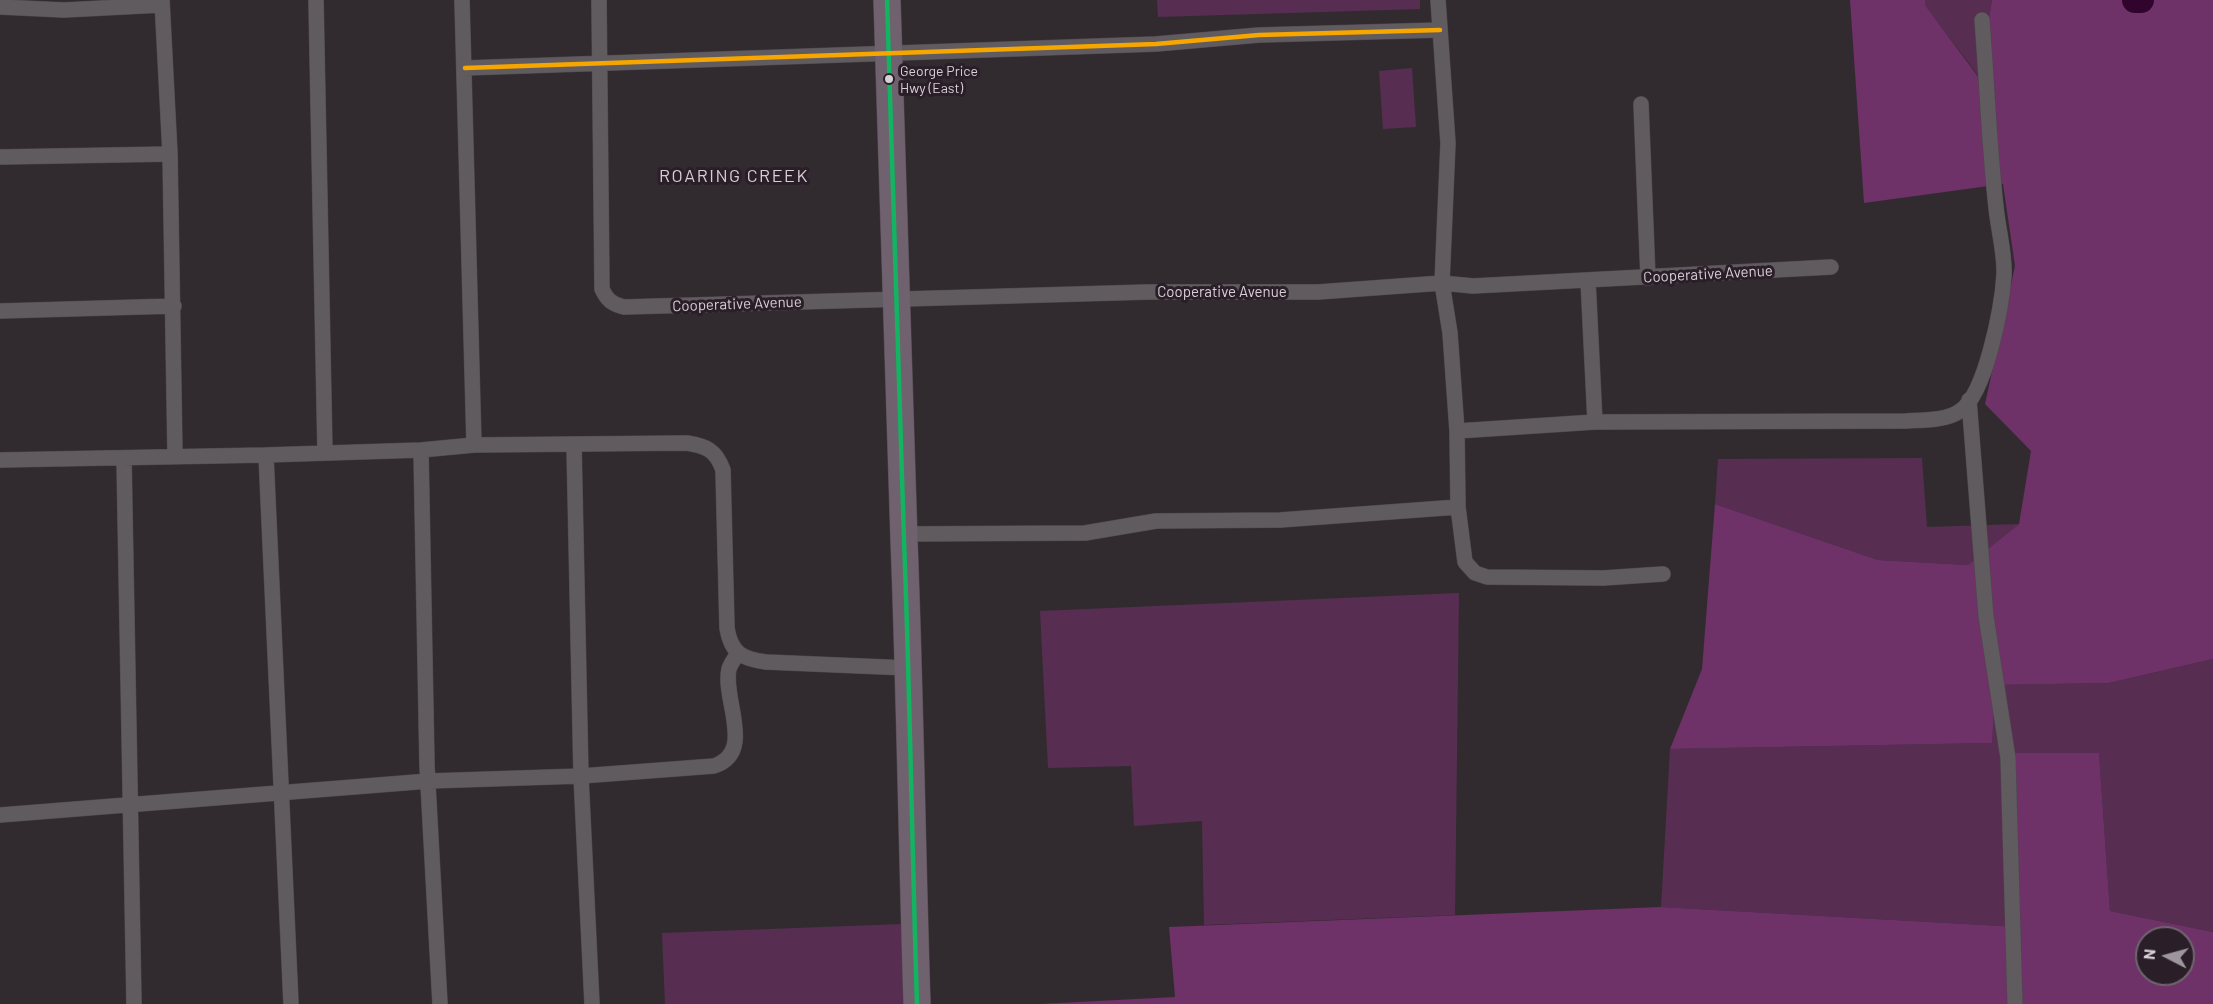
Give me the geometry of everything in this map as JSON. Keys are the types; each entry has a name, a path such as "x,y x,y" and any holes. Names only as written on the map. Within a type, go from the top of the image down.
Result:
{"highway":[{"path":"886,0 890,179 908,668 916,1004"}],"street":[{"path":"316,0 325,453"},
{"path":"462,0 474,445"},
{"path":"599,0 601,65"},
{"path":"1438,0 1448,143 1442,284 1450,333 1458,507 1465,562 1475,573 1487,577 1603,578 1664,574"},
{"path":"0,7 64,10 162,2 170,154 175,455"},
{"path":"1456,431 1595,422 1916,421 1944,417 1960,411 1983,375 2001,305 2004,272 1995,206 1982,20"},
{"path":"465,68 1156,44 1259,35 1440,30"},
{"name":"Cooperative Avenue","path":"601,65 602,289 606,297 614,304 637,307 1148,292 1318,292 1442,284 1473,286 1648,278 1831,267"},
{"path":"1641,104 1648,278"},
{"path":"0,157 170,154"},
{"path":"1588,280 1595,422"},
{"path":"0,311 174,306"},
{"path":"1969,400 1986,616 2008,758 2015,1004"},
{"path":"0,460 266,455 421,450 474,445 687,443 711,449 719,458 724,484 727,628 729,640 738,653 746,658 766,662 908,668"},
{"path":"574,445 581,776 592,1004"},
{"path":"421,450 429,781 440,1004"},
{"path":"266,455 291,1004"},
{"path":"124,458 134,1004"},
{"path":"903,534 1084,533 1156,521 1280,520 1458,507"},
{"path":"0,815 429,781 581,776 702,768 723,763 734,749 735,739 728,681 729,669 738,653"}],"shaded area":[{"path":"1157,0 1420,0 1420,9 1158,17"},
{"path":"1850,0 1925,0 1925,5 1979,78 1992,0 2213,0 2213,659 2109,683 1995,685 1992,743 1670,749 1702,669 1715,504 1878,560 1968,565 2019,524 2031,451 1985,404 2015,266 2003,184 1864,203"},
{"path":"1925,0 1992,0 1980,78 1924,4"},
{"path":"1412,68 1416,127 1383,129 1379,71"},
{"path":"1922,458 1927,527 2019,524 1968,565 1878,560 1715,504 1718,459"},
{"path":"1459,593 1455,915 1204,925 1202,821 1134,826 1131,766 1048,768 1040,611"},
{"path":"2213,659 2213,932 2195,928 2195,926 2184,926 2110,911 2099,753 2014,753 2019,927 1661,907 1670,749 1991,743 1994,685 2109,683"},
{"path":"2014,753 2099,753 2110,911 2184,926 2135,926 2135,986 2195,986 2195,928 2213,932 2213,1004 1039,1004 1175,997 1169,927 1661,907 2019,927"},
{"path":"903,924 905,1004 665,1004 662,933"}],"waterway":[{"name":"ROARING CREEK","path":"2135,0 2141,0"}],"transit line":[{"path":"887,0 917,1004"},
{"path":"465,68 1156,44 1259,35 1440,30"}],"place":[{"name":"George Price Hwy (East)","path":"889,79"}],"district":[{"name":"ROARING CREEK","path":"734,176"}]}
